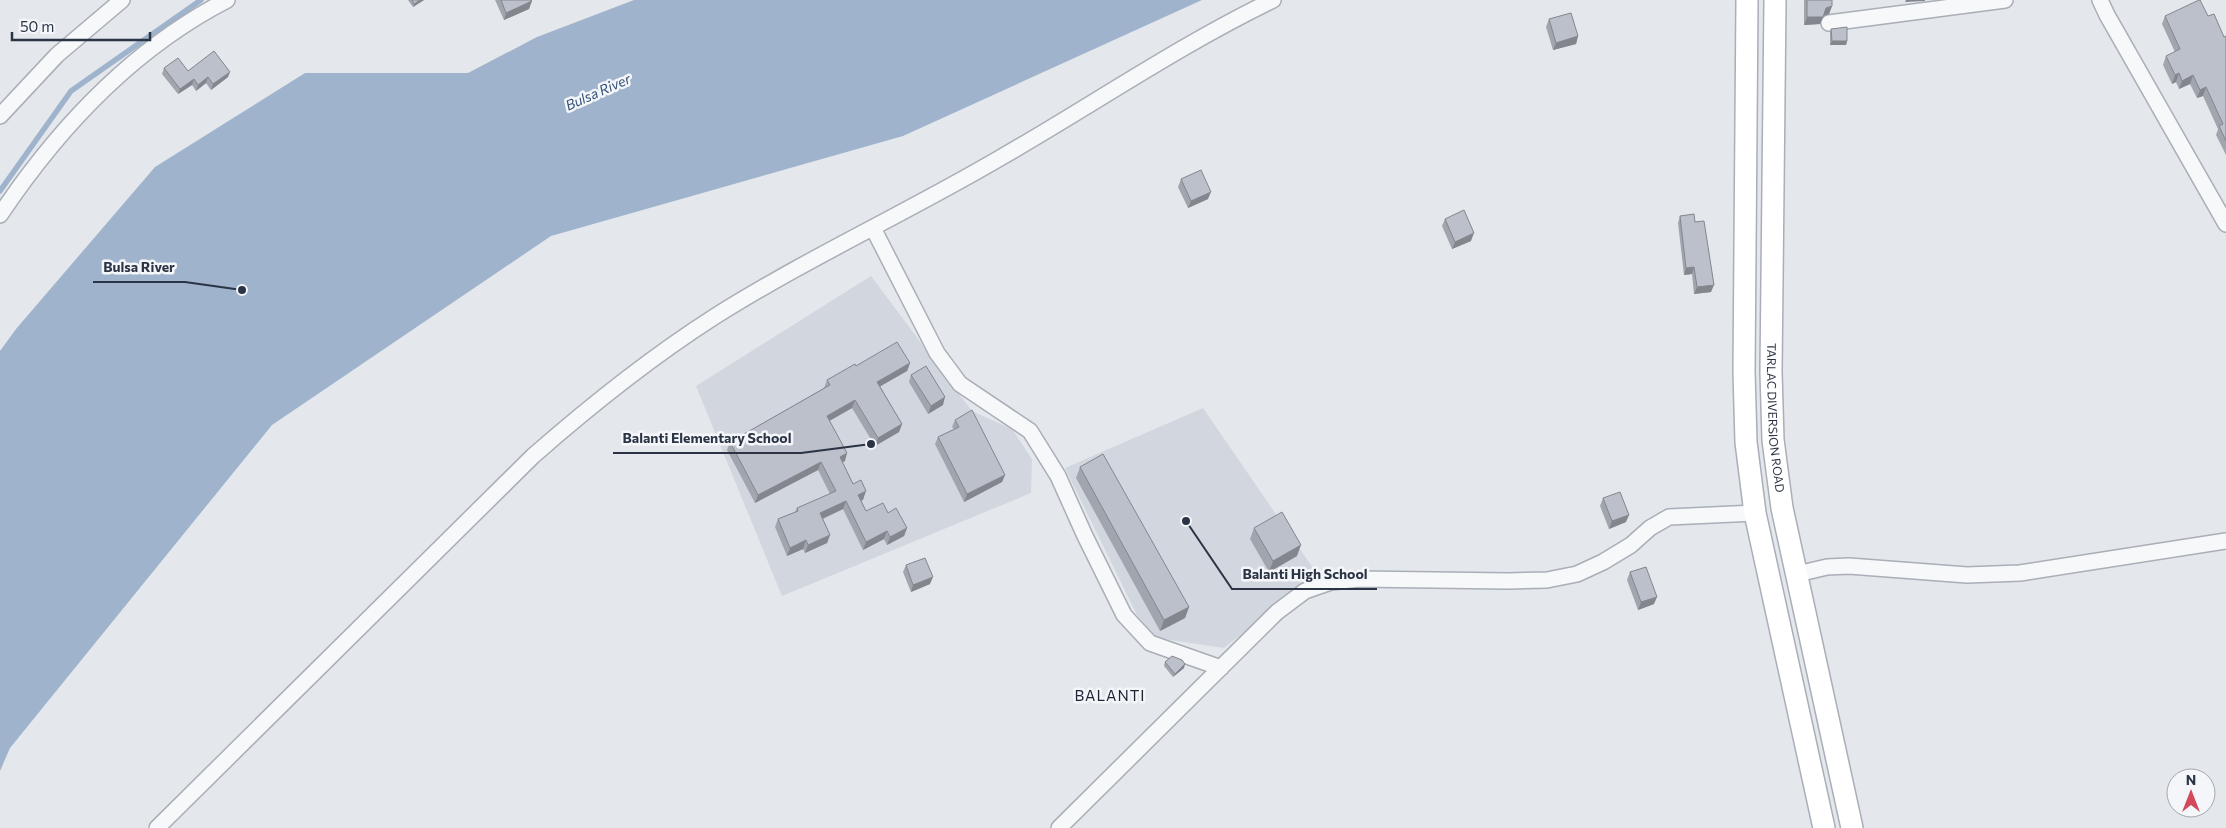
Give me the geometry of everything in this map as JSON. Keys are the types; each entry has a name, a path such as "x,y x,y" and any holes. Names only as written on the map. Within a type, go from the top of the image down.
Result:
{"main road":[{"path":"1748,0 1744,372 1746,442 1755,512 1824,828"},
{"name":"TARLAC DIVERSION ROAD","path":"1775,0 1771,372 1773,440 1782,508 1852,828"},
{"path":"1755,512 1782,508"},
{"path":"1770,580 1797,574"}],"street":[{"path":"0,116 57,55 122,0"},
{"path":"0,215 51,144 89,102 126,69 172,33 227,0"},
{"path":"157,828 533,456 570,424 659,355 714,318 999,159 1228,22 1273,0"},
{"path":"1829,23 2005,0"},
{"path":"2100,0 2226,224"},
{"path":"873,228 937,353 960,384 1030,431 1058,476 1124,615 1150,643 1221,668"},
{"path":"1059,828 1277,612 1305,591 1331,582 1359,579 1547,580 1577,574 1603,562 1631,545 1650,528 1669,517 1755,512"},
{"path":"1797,574 1849,566 1967,575 2020,573 2226,542"}],"shaded area":[{"path":"871,276 972,411 1012,429 1032,459 1031,493 782,596 696,386"},
{"path":"1203,408 1317,574 1224,648 1157,638 1137,615 1065,468"}],"water":[{"path":"634,0 1202,0 903,136 551,236 272,425 10,748 0,771 0,351 16,329 155,167 305,73 468,73 537,37"}],"building":[{"path":"412,0 420,0 414,4"},
{"path":"501,0 531,0 532,1 506,13"},
{"path":"1807,0 1832,0 1832,6 1826,8 1823,17 1807,17"},
{"path":"2199,0 2208,16 2214,14 2224,37 2226,36 2226,141 2219,126 2223,124 2206,87 2200,90 2193,75 2182,81 2179,73 2175,75 2166,56 2180,49 2165,16"},
{"path":"1571,13 1578,36 1556,43 1549,19"},
{"path":"1847,27 1847,41 1832,41 1831,29"},
{"path":"214,51 230,72 213,84 208,77 198,85 194,79 180,89 164,68 178,58 188,71"},
{"path":"1201,170 1211,192 1191,201 1181,179"},
{"path":"1464,210 1474,233 1455,242 1445,219"},
{"path":"1694,214 1695,222 1704,221 1714,285 1697,287 1694,267 1686,268 1680,216"},
{"path":"897,342 910,363 877,382 902,424 878,438 855,400 827,416 847,453 840,457 853,484 861,480 866,491 858,495 866,511 883,503 888,513 896,508 907,528 890,537 887,531 866,542 846,501 820,513 830,535 808,545 806,540 790,548 778,519 798,511 797,508 836,491 821,462 758,495 730,442 830,385 827,380 855,364 856,366"},
{"path":"926,366 945,397 931,406 911,375"},
{"path":"972,410 1005,475 967,494 938,437 959,427 955,420"},
{"path":"1103,454 1189,607 1164,620 1080,467"},
{"path":"1620,492 1629,515 1612,521 1603,498"},
{"path":"1282,512 1301,545 1273,561 1254,528"},
{"path":"925,558 933,577 913,585 906,565"},
{"path":"1646,567 1657,597 1641,602 1630,572"},
{"path":"1172,656 1182,660 1185,664 1175,674 1165,662"}],"waterway":[{"path":"0,191 71,91 201,0"}],"place":[{"name":"Bulsa River","path":"242,290"},
{"name":"Balanti Elementary School","path":"871,444"},
{"name":"Balanti High School","path":"1186,521"}],"district":[{"name":"BALANTI","path":"1110,696"}]}
